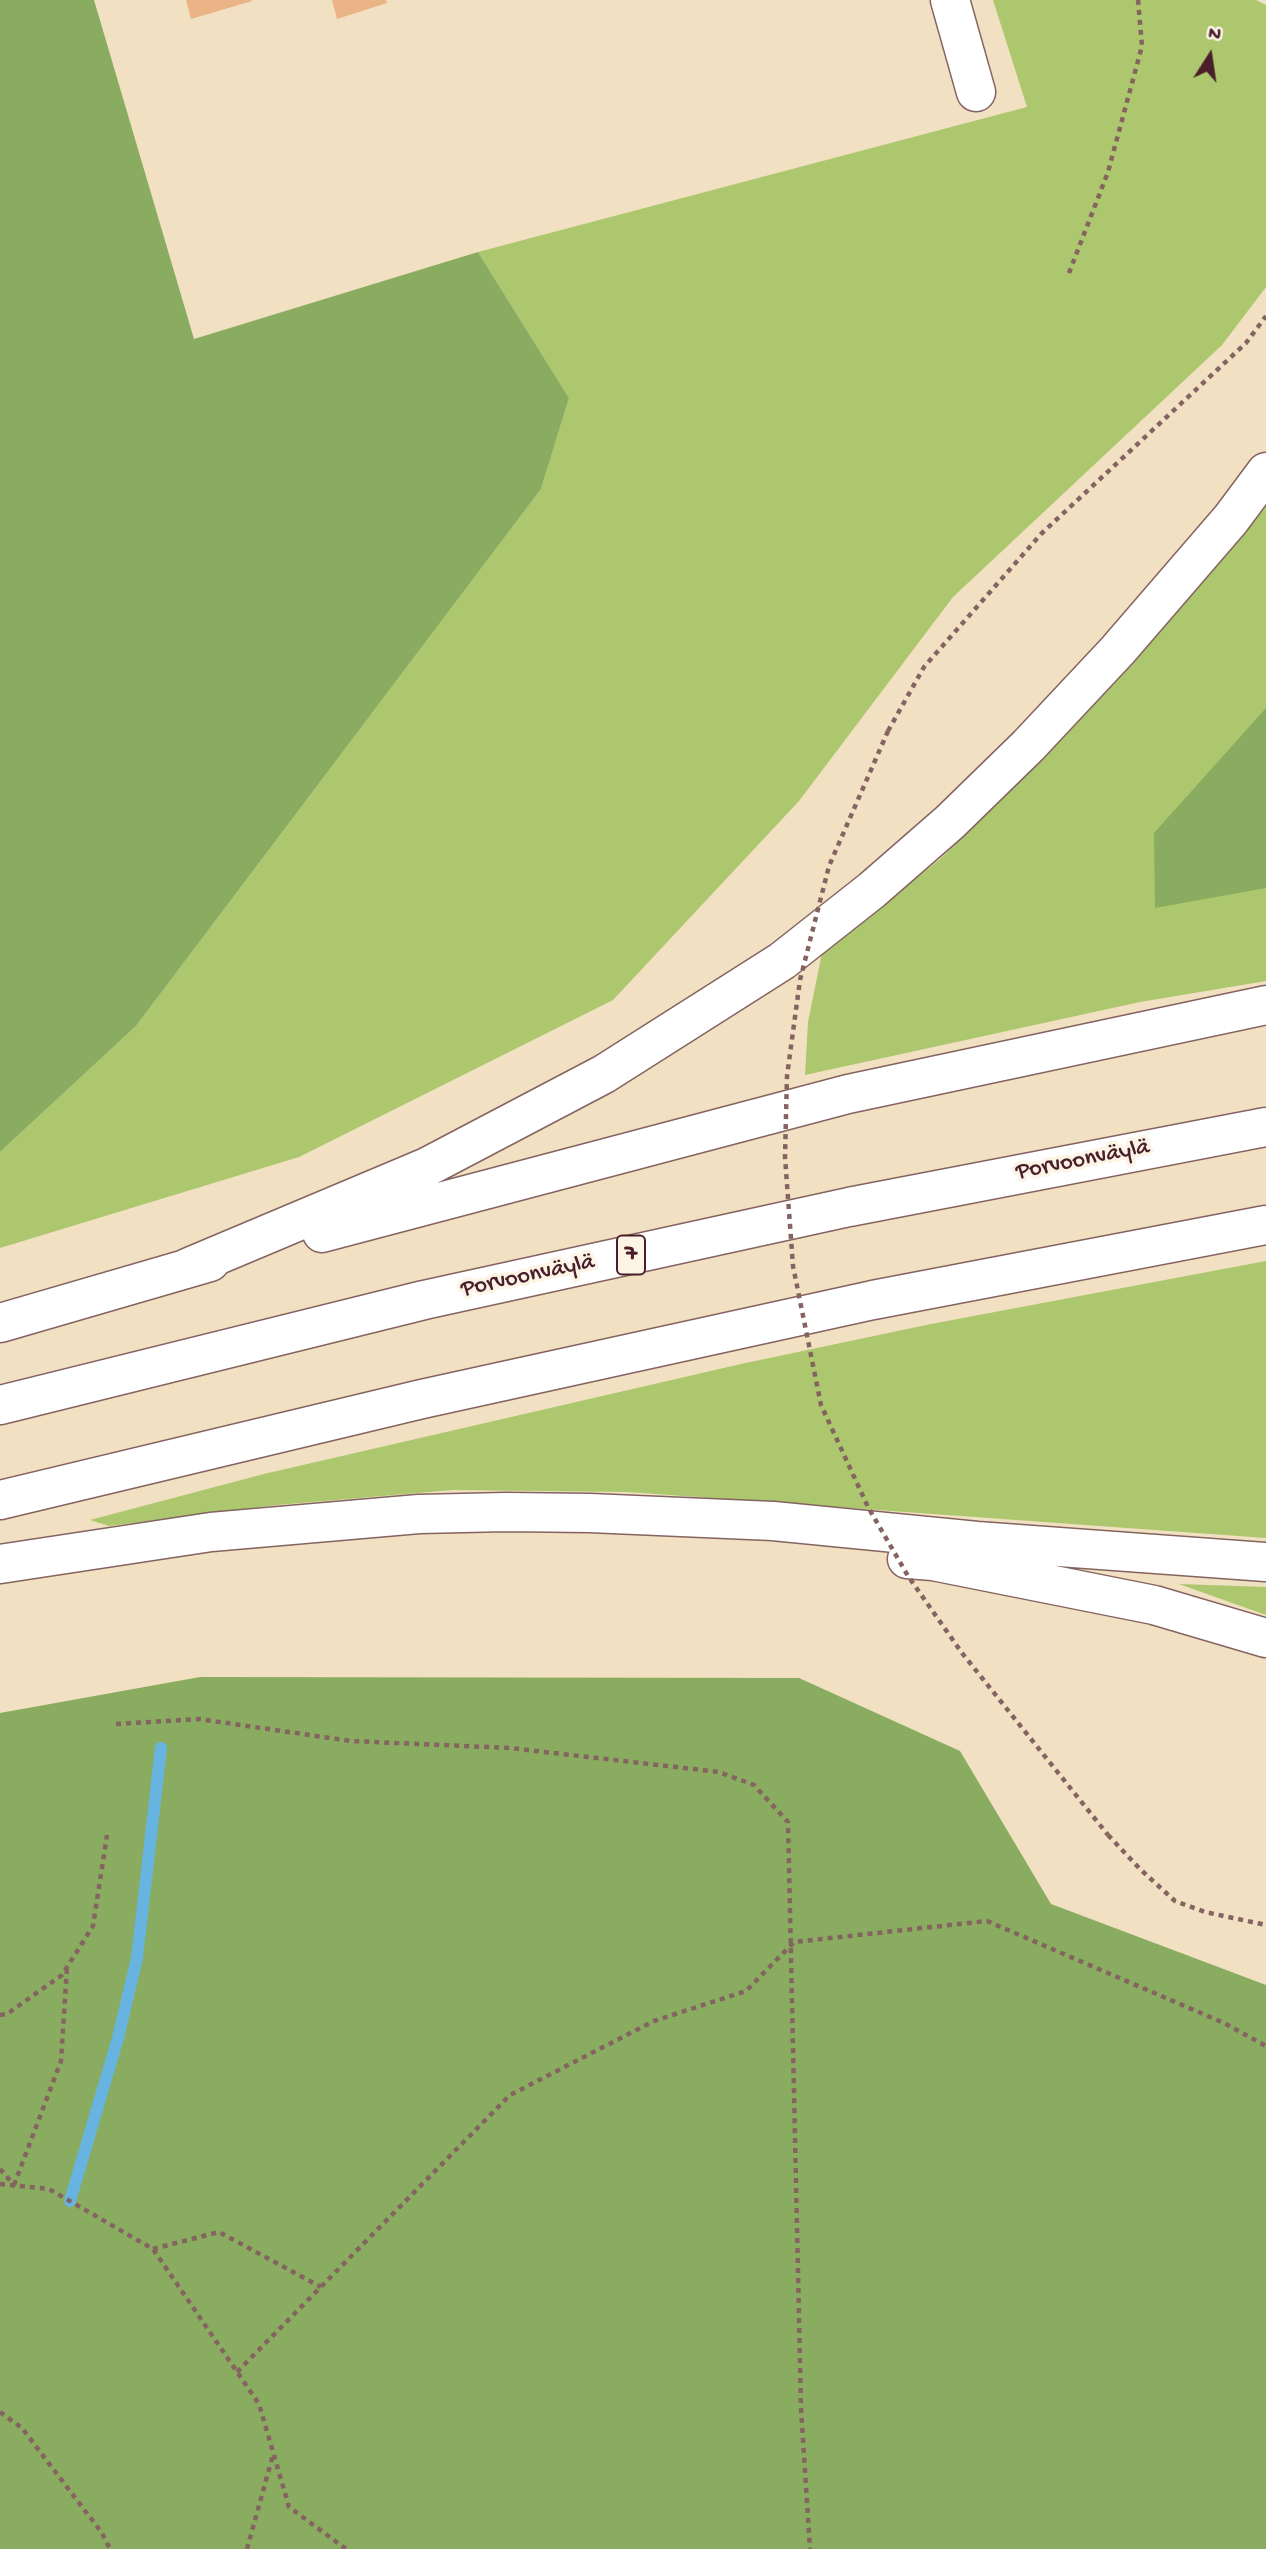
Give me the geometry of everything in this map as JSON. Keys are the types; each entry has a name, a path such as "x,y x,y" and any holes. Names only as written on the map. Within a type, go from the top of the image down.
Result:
{"main road":[{"path":"950,0 976,92"},
{"path":"187,1268 439,1161 604,1074 782,961 872,890 950,822 1028,746 1118,650 1231,519 1266,472"},
{"path":"0,1323 187,1268 848,1094 1266,1005"},
{"name":"Porvoonväylä","path":"0,1405 451,1294 849,1207 1266,1126"},
{"path":"0,1500 422,1399 807,1315 1266,1225"},
{"path":"0,1564 211,1532 419,1514 590,1513 773,1521 978,1541 1266,1562"},
{"path":"668,1517 771,1545 933,1561 1042,1582 1154,1605 1266,1638"}],"path":[{"path":"1069,273 1108,173 1142,46 1138,0"},
{"path":"1266,316 1246,343 1041,534 924,667 888,730 829,866 800,980 787,1076 785,1157 793,1266 821,1405 868,1507 908,1576 962,1653 1108,1835 1139,1869 1175,1901 1205,1912 1266,1925"},
{"path":"116,1724 199,1719 351,1741 510,1748 719,1772 754,1785 788,1822 801,2408 810,2549"},
{"path":"0,2015 7,2014 62,1975 93,1926 107,1835"},
{"path":"237,2372 510,2095 654,2021 746,1991 794,1942 987,1921 1224,2023 1266,2046"},
{"path":"14,2185 61,2061 67,1967"},
{"path":"0,2169 14,2185"},
{"path":"0,2184 49,2189 153,2249 258,2404 289,2507 346,2549"},
{"path":"153,2249 219,2232 321,2287"},
{"path":"0,2412 23,2428 102,2533 110,2549"},
{"path":"247,2549 273,2454"}],"green space":[{"path":"0,0 94,0 194,339 478,252 569,398 541,489 136,1026 0,1152"},
{"path":"993,0 1256,0 1266,5 1266,287 1222,345 953,597 799,801 613,1000 299,1157 0,1248 0,1152 136,1026 541,489 569,398 478,252 1027,107"},
{"path":"1266,499 1266,981 1140,1002 805,1075 808,1022 822,953 939,860 1035,767 1174,615"},
{"path":"1266,708 1266,888 1155,908 1154,833"},
{"path":"1266,1261 1266,1538 628,1492 453,1490 277,1505 109,1526 90,1520 264,1474 741,1364 931,1324"},
{"path":"1179,1584 1266,1587 1266,1615"},
{"path":"200,1677 799,1678 960,1751 1051,1904 1266,1985 1266,2549 0,2549 0,1713"}],"building":[{"path":"186,0 252,0 252,1 191,19"},
{"path":"332,0 386,0 387,3 337,19"}],"waterway":[{"path":"70,2201 118,2038 137,1958 161,1748"}]}
